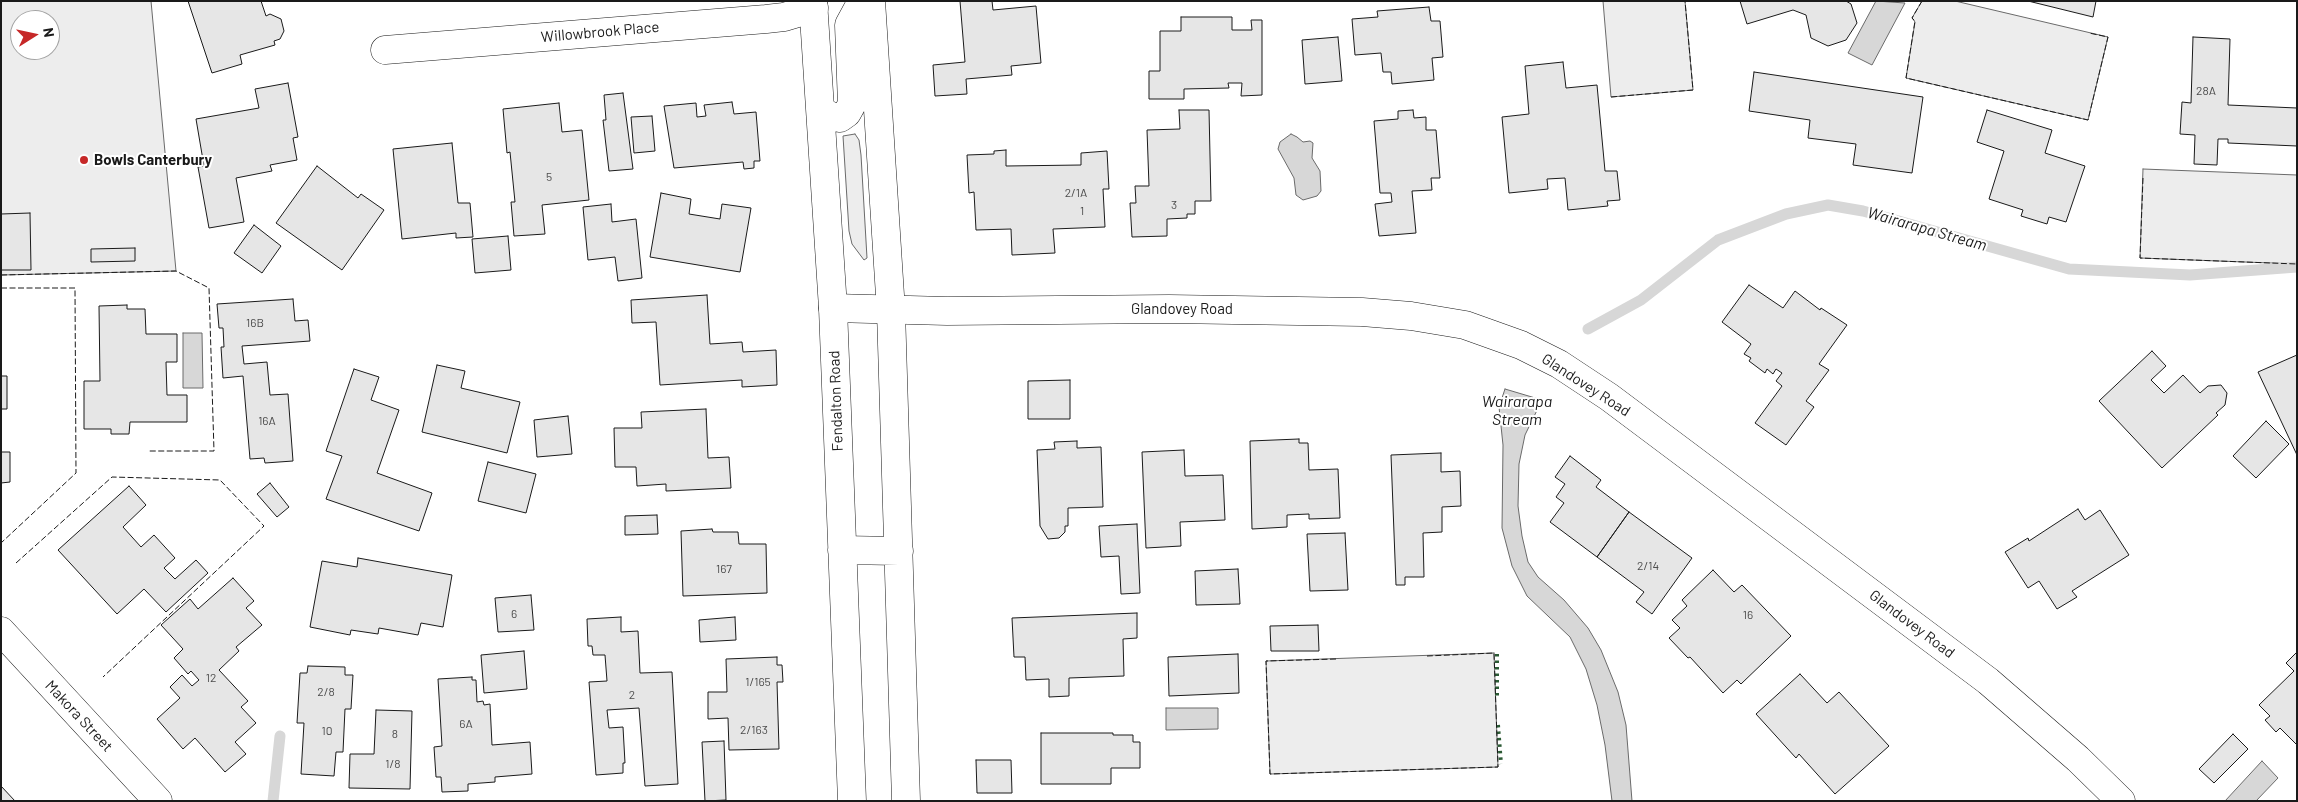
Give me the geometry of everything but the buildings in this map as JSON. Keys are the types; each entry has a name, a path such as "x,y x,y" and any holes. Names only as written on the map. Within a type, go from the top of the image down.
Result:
{"street":[{"path":"821,110 830,116 840,118 847,113 852,104 850,25 862,1"},
{"path":"871,1 892,311 906,801"},
{"name":"Fendalton Road","path":"813,5 833,308 852,801"},
{"name":"Willowbrook Place","path":"385,50 784,17 813,5"},
{"name":"Glandovey Road","path":"833,308 892,311 1169,308 1362,312 1411,316 1466,324 1521,345 1559,364 1609,397 1988,681 2078,759 2121,801"},
{"path":"842,550 899,551"},
{"name":"Makora Street","path":"1,630 158,801"}],"shaded area":[{"name":"Bowls Canterbury","path":"1,1 151,1 176,271 1,275"},
{"path":"1603,1 1685,1 1693,90 1611,97"},
{"path":"1922,1 1955,1 2108,37 2088,120 1906,78 1915,22 1912,18"},
{"path":"855,134 859,140 861,155 867,258 864,260 852,244 849,231 843,136"},
{"path":"2143,169 2297,175 2297,264 2140,258"},
{"path":"1494,653 1498,767 1270,774 1266,661"}],"water":[{"path":"1876,1 1905,3 1872,65 1848,53"},
{"path":"1291,134 1303,142 1310,141 1313,143 1312,158 1320,171 1321,191 1317,196 1303,200 1296,195 1294,178 1278,149 1280,142"},
{"path":"183,333 202,333 203,388 183,388"},
{"name":"Wairarapa Stream","path":"1505,389 1542,400 1525,435 1519,464 1518,506 1522,536 1528,562 1538,577 1564,600 1588,628 1601,650 1618,692 1626,725 1632,801 1612,801 1605,745 1597,705 1586,669 1570,637 1527,596 1512,566 1502,528 1503,445 1499,407"},
{"path":"1166,708 1218,708 1218,729 1166,730"},
{"path":"2262,761 2278,778 2256,801 2225,801"}],"waterway":[{"name":"Wairarapa Stream","path":"1588,329 1641,300 1718,240 1786,214 1828,205 1863,211 2069,269 2190,275 2297,267"},
{"path":"273,801 280,736"}],"hedge":[{"path":"1497,654 1497,696"},
{"path":"1498,725 1501,764"}],"fence":[{"path":"1611,97 1693,90 1685,1"},
{"path":"1922,1 1912,18 1915,21 1906,78 2088,120 2108,37 2089,33"},
{"path":"2143,178 2140,258 2297,264"},
{"path":"1,275 176,271 209,288 214,451 148,451"},
{"path":"1,288 75,288 76,473 1,543"},
{"path":"16,563 112,477 220,480 264,526 103,677"},
{"path":"1336,659 1266,661 1270,774 1498,767 1494,653 1427,656"}],"place":[{"name":"Bowls Canterbury","path":"84,160"}]}
